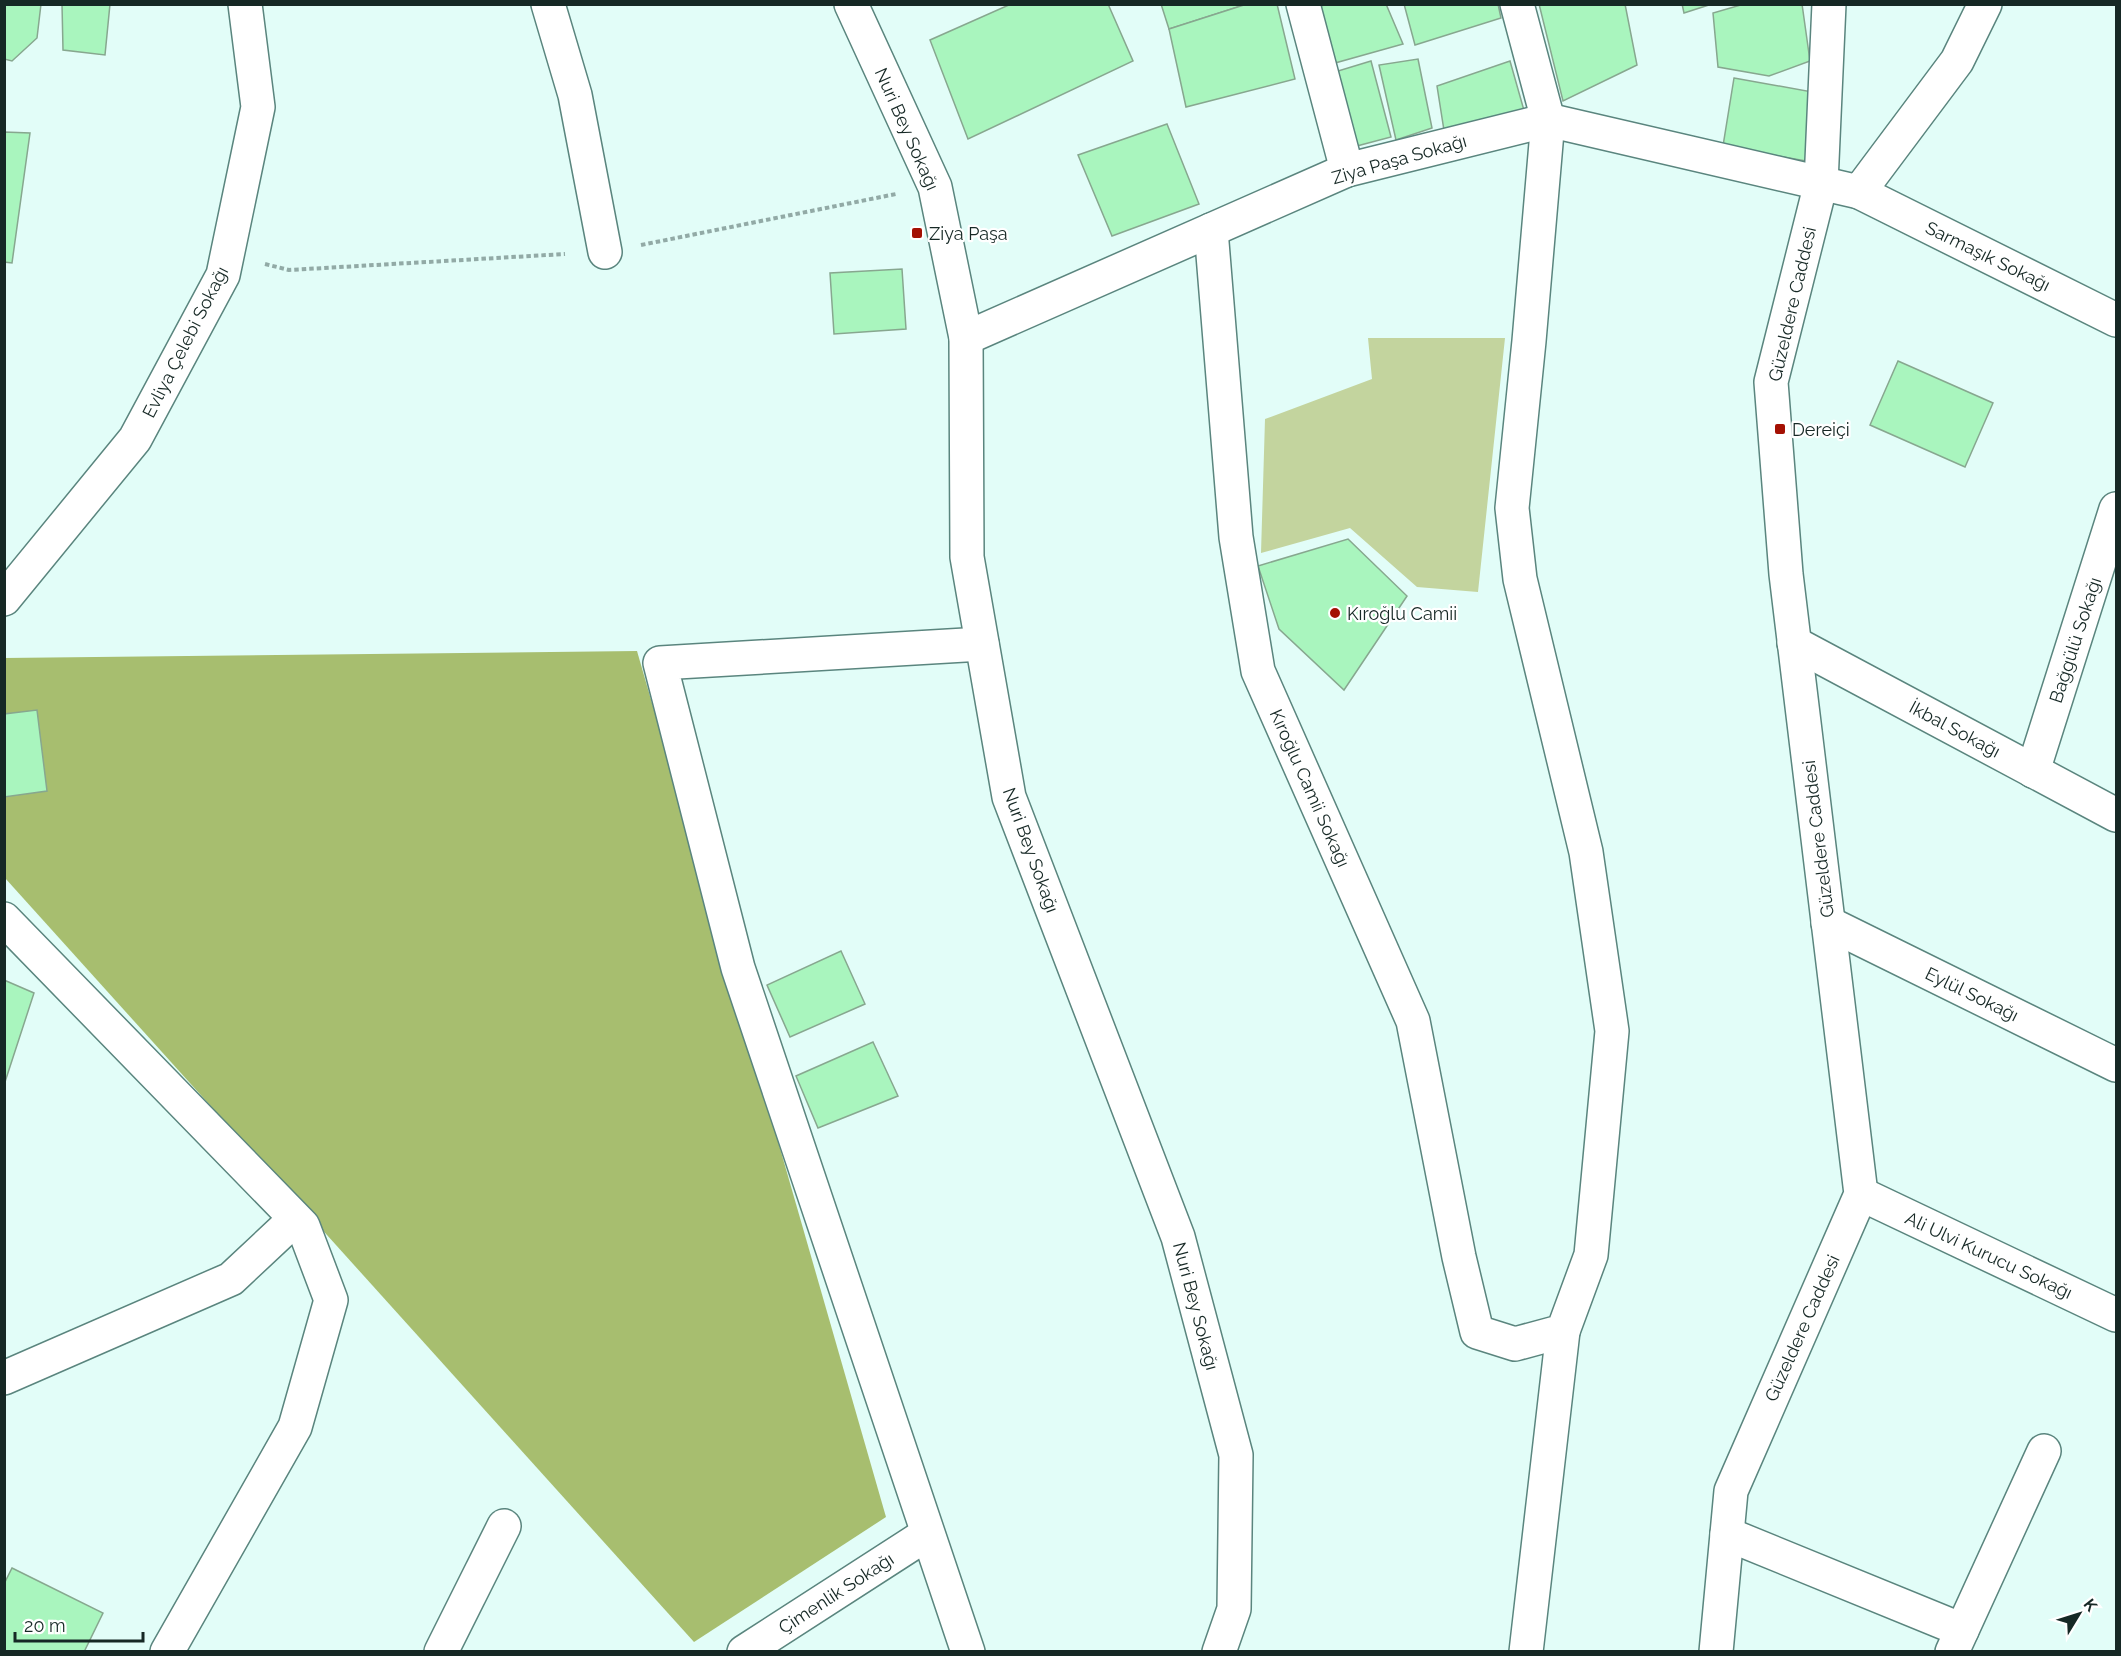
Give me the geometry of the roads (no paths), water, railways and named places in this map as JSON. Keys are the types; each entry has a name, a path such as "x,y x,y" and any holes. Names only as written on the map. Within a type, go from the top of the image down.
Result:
{"street":[{"name":"Evliya Çelebi Sokağı","path":"4,599 135,439 223,275 258,107 245,4"},
{"path":"548,4 575,95 605,252"},
{"name":"Nuri Bey Sokağı","path":"851,4 935,187 966,338 967,557 1009,797 1178,1237 1236,1455 1234,1609 1219,1652"},
{"path":"1303,4 1347,170"},
{"path":"1517,4 1548,120 1512,508 1520,579 1586,852 1612,1031 1591,1255 1563,1331 1526,1652"},
{"name":"Güzeldere Caddesi","path":"1716,1652 1731,1491 1861,1194 1786,574 1771,382 1821,183 1829,4"},
{"path":"1859,192 1957,61 1985,4"},
{"name":"Ziya Paşa Sokağı","path":"966,338 1347,170 1548,120 1821,183"},
{"name":"Sarmaşık Sokağı","path":"1821,183 1859,192 2116,320"},
{"name":"Kıroğlu Camii Sokağı","path":"1211,230 1236,537 1258,671 1413,1021 1459,1257 1477,1332 1515,1344 1563,1331"},
{"name":"Bağgülü Sokağı","path":"2033,771 2116,509"},
{"name":"İkbal Sokağı","path":"1794,643 2116,815"},
{"path":"968,1652 738,968 660,663 982,644"},
{"path":"4,919 303,1226 331,1300 295,1427 167,1652"},
{"name":"Eylül Sokağı","path":"1828,923 2116,1065"},
{"name":"Ali Ulvi Kurucu Sokağı","path":"1861,1194 2116,1315"},
{"path":"4,1378 231,1279 295,1219"},
{"path":"1727,1534 1957,1641 2044,1451"},
{"path":"441,1652 504,1526"},
{"name":"Çimenlik Sokağı","path":"744,1652 927,1534"}],"place":[{"name":"Ziya Paşa","path":"917,233"},
{"name":"Dereiçi","path":"1780,429"},
{"name":"Kıroğlu Camii","path":"1335,613"}]}
